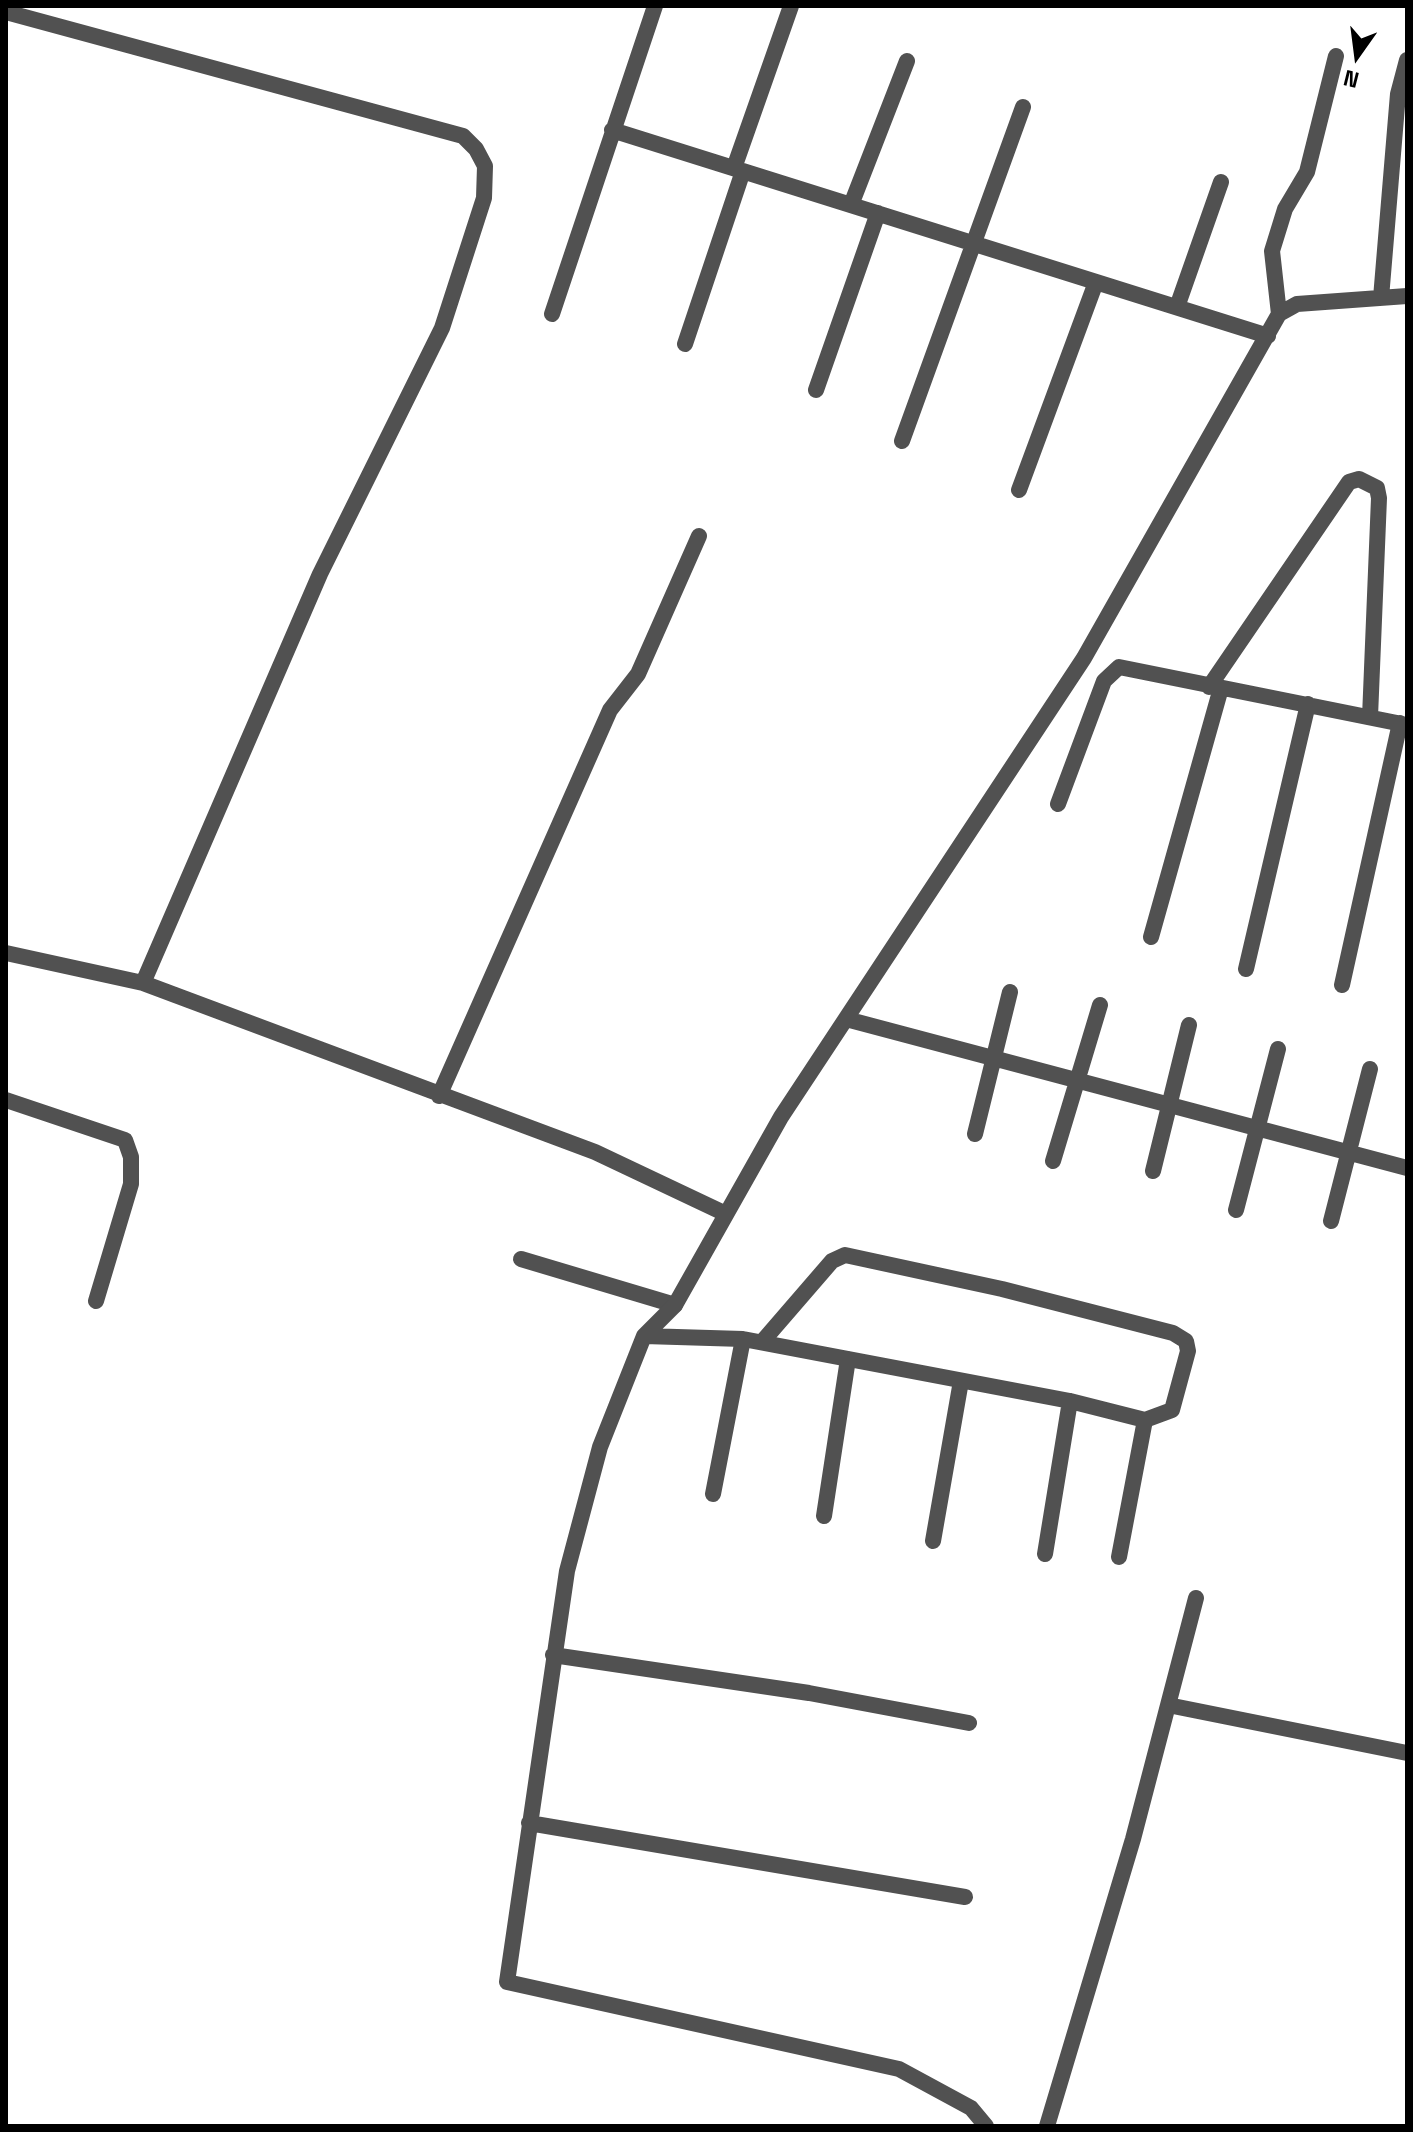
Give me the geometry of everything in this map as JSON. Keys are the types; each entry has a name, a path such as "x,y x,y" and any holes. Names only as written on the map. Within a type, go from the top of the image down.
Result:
{"street":[{"path":"552,314 655,6"},
{"path":"685,344 791,6"},
{"path":"6,12 463,136 476,149 485,166 484,198 442,328 320,574 143,983"},
{"path":"986,2126 971,2108 899,2069 507,1982 567,1571 600,1447 644,1336 675,1305 781,1117 1084,658 1268,336 1279,314 1272,251 1285,209 1307,172 1336,56"},
{"path":"1381,298 1398,94 1407,60"},
{"path":"851,205 907,61"},
{"path":"902,441 1023,107"},
{"path":"612,130 1268,336"},
{"path":"1177,307 1221,182"},
{"path":"816,390 878,213"},
{"path":"1019,490 1096,282"},
{"path":"1279,314 1297,304 1407,296"},
{"path":"1151,937 1215,688 1349,482 1359,479 1377,488 1379,498 1370,717"},
{"path":"439,1096 610,710 638,674 699,536"},
{"path":"1058,804 1104,681 1113,669 1119,667 1404,724 1342,985"},
{"path":"1246,969 1308,704"},
{"path":"6,953 143,983 595,1152 726,1214"},
{"path":"975,1134 1010,992"},
{"path":"1053,1161 1100,1005"},
{"path":"846,1019 1407,1168"},
{"path":"1153,1171 1189,1025"},
{"path":"1236,1210 1278,1049"},
{"path":"1331,1221 1370,1069"},
{"path":"6,1100 125,1140 131,1157 131,1184 96,1301"},
{"path":"644,1336 762,1342 1070,1401 1145,1420 1172,1410 1188,1351 1186,1341 1173,1333 845,1255 832,1261 762,1342"},
{"path":"521,1259 675,1305"},
{"path":"713,1494 743,1339"},
{"path":"824,1516 848,1359"},
{"path":"933,1541 961,1381"},
{"path":"1045,1554 1070,1401"},
{"path":"1119,1557 1145,1420"},
{"path":"1047,2126 1120,1884 1196,1598"},
{"path":"553,1655 809,1693 969,1723"},
{"path":"1168,1705 1407,1753"},
{"path":"529,1823 965,1897"}]}
